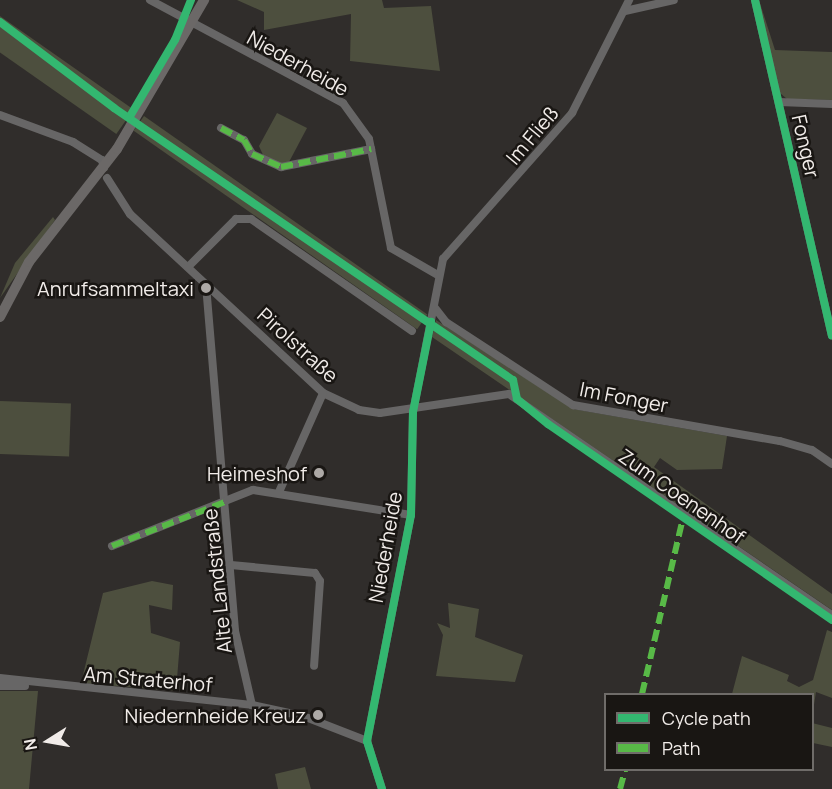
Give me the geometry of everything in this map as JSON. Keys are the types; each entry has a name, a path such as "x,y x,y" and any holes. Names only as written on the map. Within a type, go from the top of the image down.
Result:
{"street":[{"name":"Niederheide","path":"150,0 343,103 371,149 391,248 438,275 435,308 413,412 411,515 366,741"},
{"path":"0,317 29,262 106,173 204,0"},
{"name":"Im Fließ","path":"438,275 450,246 572,113 629,0"},
{"path":"625,11 674,0"},
{"name":"Fonger","path":"755,0 832,335"},
{"path":"778,102 832,104"},
{"path":"0,115 73,142 102,160 106,173 130,214 206,285"},
{"path":"221,128 244,140 252,154 281,167 371,149"},
{"path":"188,267 236,219 251,219 412,331"},
{"name":"Pirolstraße","path":"206,285 323,393 359,410 413,412"},
{"name":"Alte Landstraße","path":"206,285 236,631 252,705"},
{"name":"Im Fonger","path":"435,308 446,322 573,405 780,441 812,450 832,464"},
{"path":"279,492 323,393"},
{"name":"Zum Coenenhof","path":"413,412 509,394 831,617"},
{"path":"112,546 253,490 279,492 411,515"},
{"path":"231,565 315,573 320,581 314,666"},
{"name":"Am Straterhof","path":"1,685 41,685 252,705"},
{"path":"252,705 320,721 366,741 382,789"}],"green space":[{"path":"237,0 382,0 384,8 431,6 440,71 350,61 351,14 264,30 264,12"},
{"path":"759,0 775,50 832,52 832,100 787,99 780,93"},
{"path":"0,16 134,109 116,134 0,53"},
{"path":"277,113 307,128 289,162 280,164 263,155 259,146"},
{"path":"144,116 427,314 417,329 134,131"},
{"path":"53,217 55,220 0,298 15,263"},
{"path":"436,320 573,409 727,436 722,469 677,470 660,458 654,467 832,594 832,610 432,337"},
{"path":"0,401 71,403 69,456 0,454"},
{"path":"152,581 173,585 172,610 149,605 151,633 180,642 176,691 81,683 103,593"},
{"path":"448,603 479,609 475,637 523,655 515,682 436,676 443,635 437,623 450,628"},
{"path":"827,630 832,632 832,698 816,692 814,705 814,693 732,693 742,656 789,675 787,681 799,687 813,680"},
{"path":"0,691 38,691 29,789 0,789"},
{"path":"814,724 832,728 832,747 814,743"},
{"path":"305,767 311,789 278,789 275,774"}],"marked path":[{"path":"221,128 244,140 252,154 281,167 371,149"},
{"path":"112,546 225,502"},
{"path":"642,693 683,518"},
{"path":"620,789 625,771"}],"cycle path":[{"path":"129,118 175,40 191,0"},
{"path":"755,0 832,335"},
{"path":"0,22 114,108 513,380 517,399 548,424 832,620"},
{"path":"382,789 367,741 411,515 413,412 431,322"}],"place":[{"name":"Anrufsammeltaxi","path":"206,288"},
{"name":"Heimeshof","path":"319,473"},
{"name":"Niedernheide Kreuz","path":"318,715"}]}
